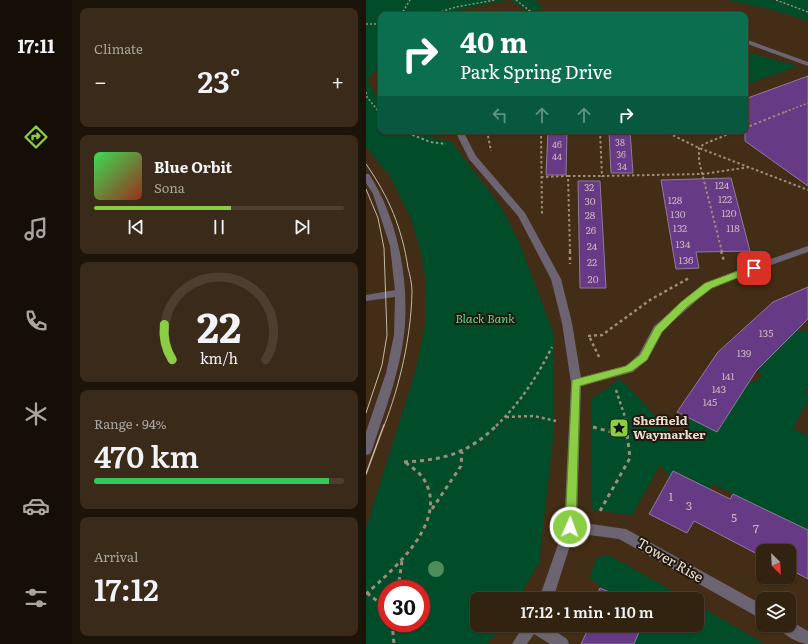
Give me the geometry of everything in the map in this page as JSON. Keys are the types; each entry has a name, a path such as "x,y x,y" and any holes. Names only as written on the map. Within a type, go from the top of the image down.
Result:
{"street":[{"path":"748,42 808,64"},
{"path":"748,45 754,43"},
{"path":"462,136 472,157 522,215 556,278 569,336 576,383 573,424 570,527 548,592"},
{"path":"366,176 377,194 394,246 400,293 399,335 391,373 366,450"},
{"path":"576,383 629,369 643,357 658,329 684,304 708,286 731,276 808,249"},
{"path":"366,298 400,293"},
{"name":"Tower Rise","path":"570,527 621,532 756,609"},
{"path":"519,644 528,632"},
{"path":"544,632 562,644"},
{"path":"796,632 808,639"}],"path":[{"path":"403,12 410,0"},
{"path":"441,12 495,0"},
{"path":"516,0 531,12"},
{"path":"776,0 808,12"},
{"path":"366,24 378,24"},
{"path":"366,92 367,97 378,111"},
{"path":"748,127 808,103"},
{"path":"409,134 416,138 441,145 462,136"},
{"path":"541,134 542,218"},
{"path":"600,134 602,176"},
{"path":"670,134 699,148 808,190"},
{"path":"699,148 704,144 729,134"},
{"path":"699,148 699,161 725,264 731,276"},
{"path":"542,177 703,174 750,167"},
{"path":"568,176 571,205 569,223 570,266"},
{"path":"432,510 427,484 418,471 404,462 437,460 462,452 488,434 506,417 537,377 555,342 569,336 589,337 620,398 625,417 626,436 630,458 590,529"},
{"path":"506,417 534,416 597,427 626,436"},
{"path":"378,602 366,593 402,561 415,545 432,510 460,466 462,452"},
{"path":"399,580 402,561"},
{"path":"393,632 394,644"}],"green space":[{"name":"Black Bank","path":"366,0 506,0 450,12 378,12 378,68 367,79 378,101 378,134 423,134 451,142 500,205 519,242 554,334 554,430 539,563 522,592 470,592 470,632 497,632 486,644 366,644 366,528 414,376 425,327 426,283 420,249 411,219 390,176 366,147"},
{"path":"511,0 535,0 545,9 528,12"},
{"path":"729,0 808,0 808,21 773,10"},
{"path":"748,53 798,66 748,84"},
{"path":"799,328 804,332 808,329 808,388 805,393 808,395 808,399 793,429 808,436 808,530 713,484 710,489 674,471 670,477 660,465 632,515 592,510 591,399 620,379 678,439 691,419 717,432 751,380 756,383 762,374 756,370"},
{"path":"609,555 674,592 609,592 590,577 596,558"},
{"path":"704,609 765,644 633,644 639,632 704,632"}],"building":[{"path":"808,76 808,186 745,141 745,134 748,134 748,98"},
{"path":"548,134 567,134 566,175 546,175"},
{"path":"609,134 630,134 633,173 611,173"},
{"path":"731,178 750,251 696,252 699,268 676,269 661,180"},
{"path":"578,181 600,181 606,288 580,288"},
{"path":"808,287 808,319 756,371 717,432 677,412 718,352 773,302"},
{"path":"673,471 730,499 733,494 808,530 808,579 796,573 796,544 756,544 756,553 694,521 687,533 649,514"},
{"path":"600,588 609,592 598,592"},
{"path":"587,632 639,632 634,644 581,644"}],"tram line":[{"path":"366,164 388,201 398,226 412,289 411,309 404,360 395,394 384,426"},
{"path":"366,189 378,218 384,248 387,335 382,365 366,413"},
{"path":"366,474 384,425"}],"place":[{"name":"Sheffield Waymarker","path":"619,428"}],"route":[{"path":"570,527 573,424 576,383 629,369 643,357 658,329 684,304 708,286 754,268"}]}
